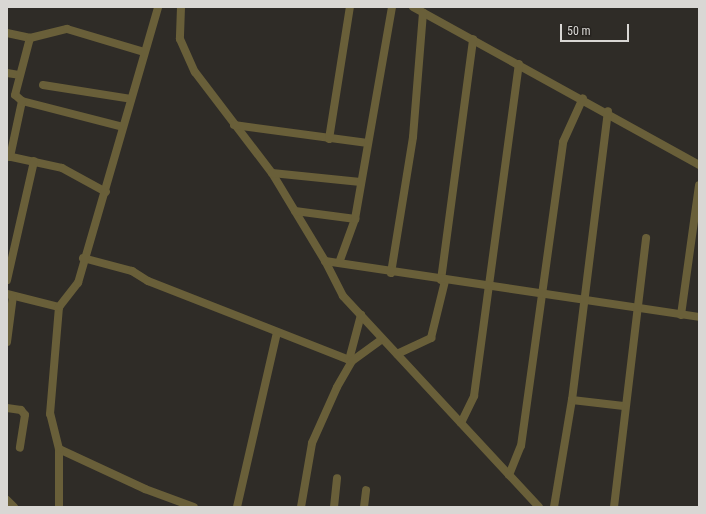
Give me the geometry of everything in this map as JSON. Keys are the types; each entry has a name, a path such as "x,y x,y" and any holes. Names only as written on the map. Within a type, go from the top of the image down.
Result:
{"street":[{"path":"60,507 59,448 50,414 59,307 74,290 106,192 144,52 158,7"},
{"path":"181,7 180,39 188,59 234,125 272,173 325,261 336,286 382,339 538,507"},
{"path":"329,139 350,7"},
{"path":"339,263 355,219 392,7"},
{"path":"413,7 583,98 663,147 699,165"},
{"path":"391,273 413,137 423,12"},
{"path":"7,33 30,38 67,29 144,52"},
{"path":"30,38 19,75 15,95 22,101 123,127"},
{"path":"397,354 431,338 443,280 473,39"},
{"path":"461,423 473,401 520,64"},
{"path":"7,73 19,75"},
{"path":"43,85 131,99"},
{"path":"509,475 521,446 563,142 583,98"},
{"path":"22,101 8,156 62,168 106,192"},
{"path":"554,507 572,400 608,112"},
{"path":"234,125 329,139 368,143"},
{"path":"7,280 9,262 34,161"},
{"path":"272,173 361,182"},
{"path":"681,315 699,184"},
{"path":"295,211 355,219"},
{"path":"614,507 635,309 646,238"},
{"path":"84,258 132,271 148,282 351,361"},
{"path":"325,261 391,273 699,317"},
{"path":"7,342 10,295 59,307"},
{"path":"301,507 312,443 351,361 361,315"},
{"path":"237,507 277,333"},
{"path":"351,361 382,339"},
{"path":"572,400 624,406"},
{"path":"7,408 21,410 25,415 20,448"},
{"path":"59,448 145,490 194,507"},
{"path":"334,507 338,478"},
{"path":"364,507 366,490"},
{"path":"7,500 14,507"}]}
